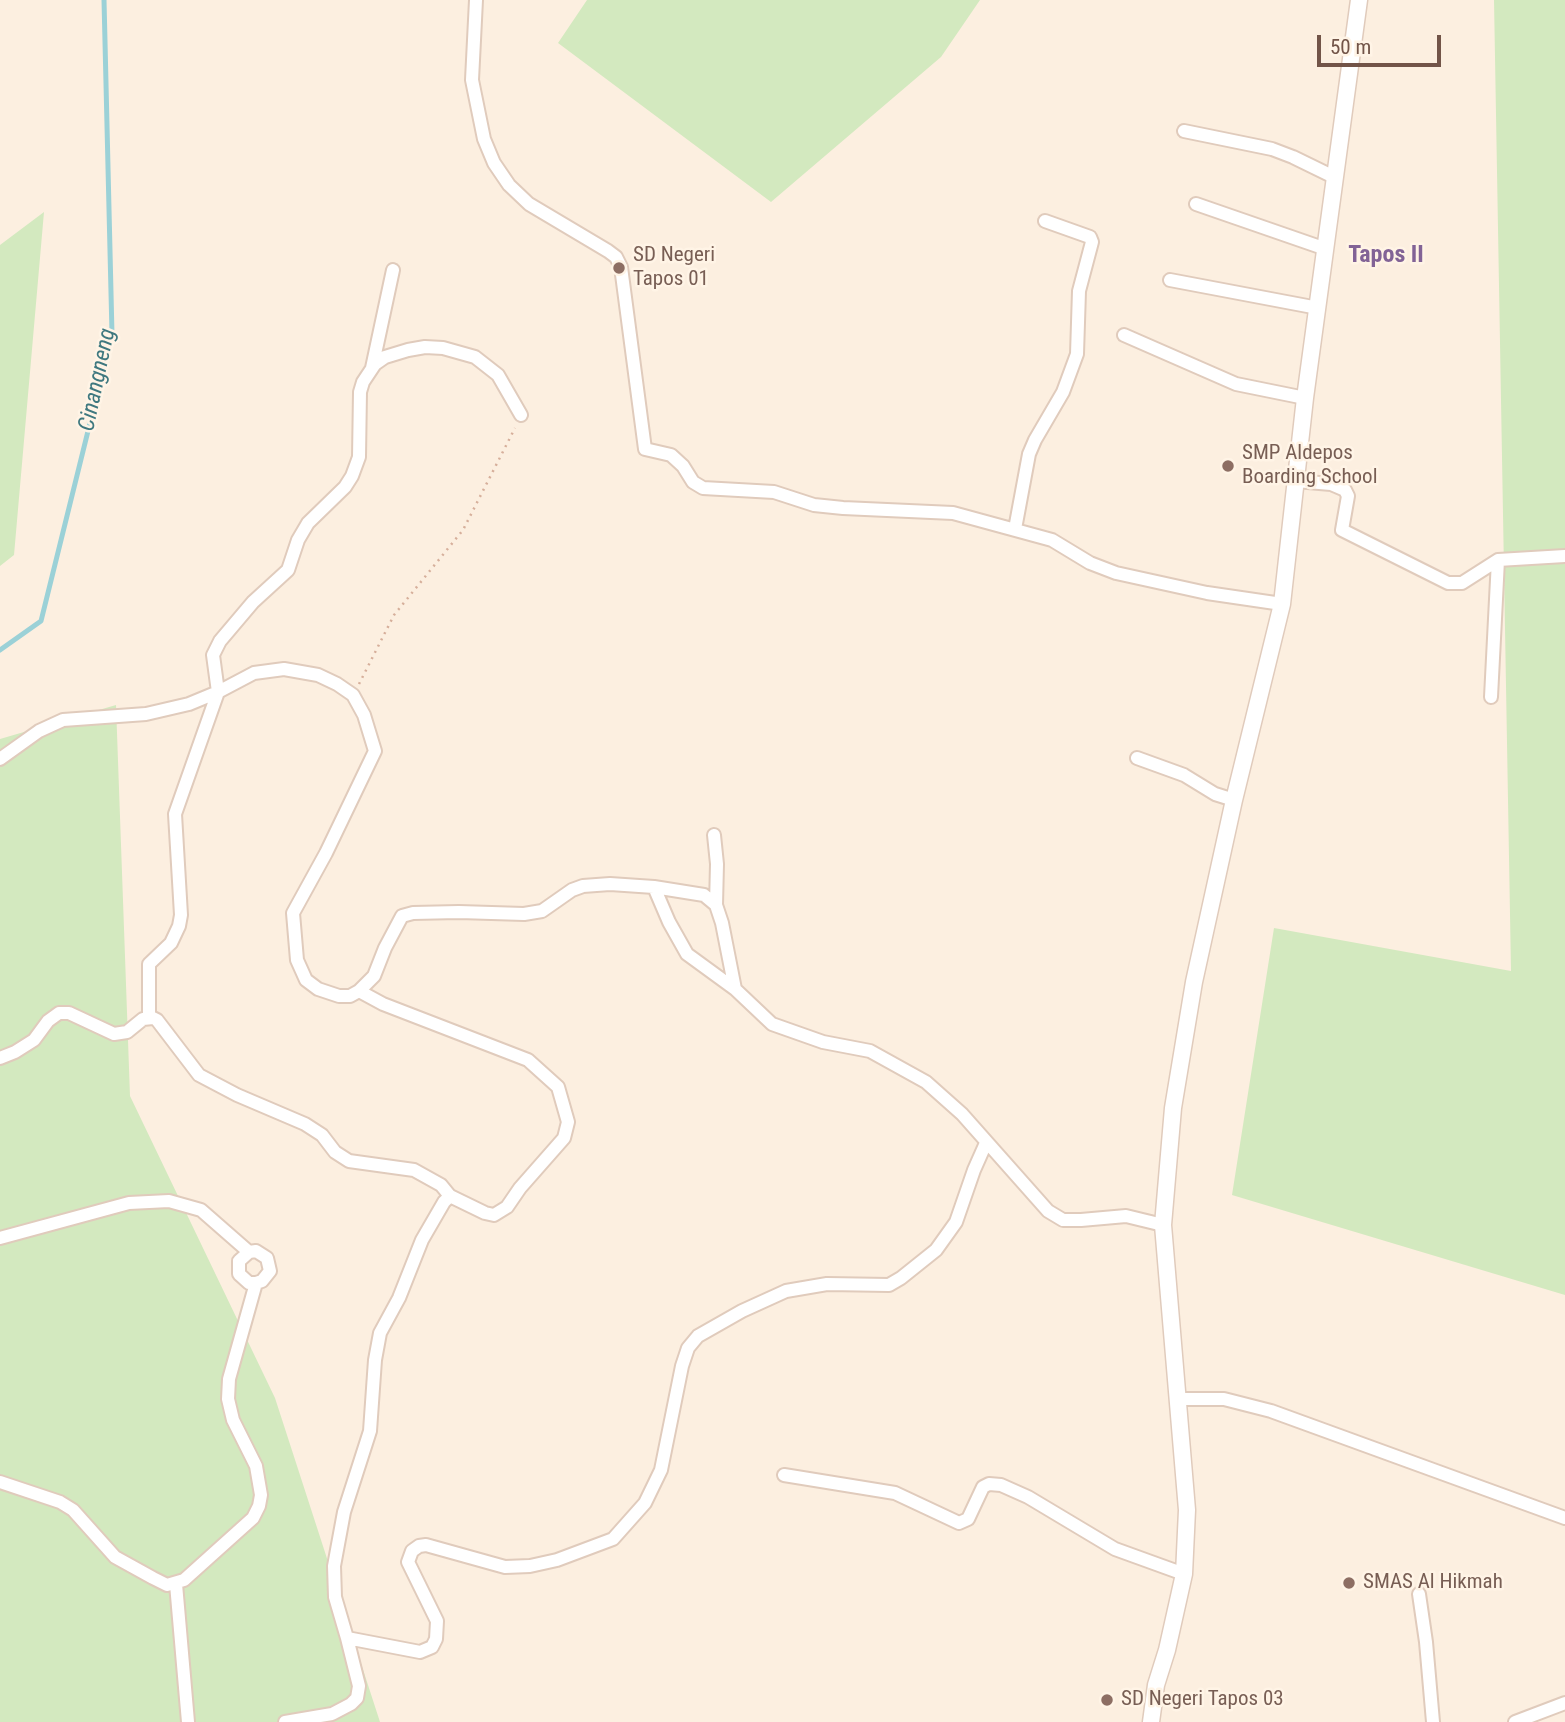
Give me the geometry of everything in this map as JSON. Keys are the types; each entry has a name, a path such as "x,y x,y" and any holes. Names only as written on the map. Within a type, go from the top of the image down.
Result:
{"street":[{"path":"476,0 472,80 484,139 494,163 509,185 530,204 608,251 616,257 621,267 645,449 671,455 683,466 693,482 703,488 774,492 814,505 843,508 953,513 1052,540 1090,563 1116,573 1207,593 1282,604"},
{"path":"1151,1722 1156,1685 1167,1650 1184,1574 1187,1510 1163,1225 1173,1108 1194,982 1234,800 1282,604 1305,398 1359,0"},
{"path":"1184,131 1272,149 1336,178"},
{"path":"1196,204 1326,249"},
{"path":"1015,529 1030,454 1035,440 1063,392 1077,354 1079,291 1092,242 1090,237 1045,221"},
{"path":"372,368 393,270"},
{"path":"1170,280 1318,308"},
{"path":"1124,335 1236,384 1305,398"},
{"path":"149,1017 148,967 171,943 181,915 175,814 218,692 213,655 220,640 253,603 288,570 298,540 308,523 345,487 352,476 359,457 360,392 363,382 372,368 385,357 408,350 434,348 459,351 475,357 498,375 521,415"},
{"path":"1296,481 1331,484 1345,490 1348,496 1342,530 1448,583 1462,583 1498,559 1565,556"},
{"path":"1492,697 1498,559"},
{"path":"0,759 39,731 63,720 146,715 188,704 254,673 284,669 318,675 353,695 364,715 375,751 326,853 293,913 292,922 297,960 306,980 318,989 339,996 350,996 359,991 374,976 402,916 414,913 524,914 542,911 572,890 583,886 610,884 654,887 704,895 716,905"},
{"path":"1137,758 1184,775 1215,794 1234,800"},
{"path":"714,835 717,864 716,905 735,989"},
{"path":"654,887 687,954 735,989 772,1024 823,1042 870,1051 926,1082 962,1114 1048,1211 1062,1220 1126,1216 1163,1225"},
{"path":"0,1059 34,1040 48,1021 59,1013 69,1013 114,1034 127,1032 149,1017 158,1020 199,1075 237,1096 306,1124 322,1135 335,1152 349,1161 414,1170 441,1185 450,1196 485,1213 494,1215 507,1207 564,1138 568,1122 558,1087 528,1060 383,1004 359,991"},
{"path":"348,1638 420,1652 432,1647 436,1639 437,1621 408,1562 409,1556 419,1546 426,1545 505,1567 530,1566 557,1560 613,1539 645,1503 662,1470 682,1366 688,1348 698,1336 742,1311 786,1291 827,1284 889,1285 901,1278 936,1250 956,1222 986,1143"},
{"path":"285,1722 332,1714 358,1698 359,1686 335,1597 334,1566 344,1512 370,1431 375,1360 380,1333 399,1298 422,1240 439,1209 450,1196"},
{"path":"0,1238 130,1203 169,1201 201,1210 249,1252 262,1254 270,1264 267,1277 256,1283 249,1283 239,1274 239,1261 249,1252"},
{"path":"0,1482 60,1502 73,1510 115,1557 167,1585 184,1580 253,1518 259,1506 261,1495 256,1466 233,1420 228,1399 229,1379 256,1283"},
{"path":"1177,1399 1224,1399 1271,1412 1565,1518"},
{"path":"783,1475 895,1493 959,1523 968,1519 983,1488 989,1484 1001,1485 1028,1496 1115,1549 1184,1574"},
{"path":"176,1584 188,1722"},
{"path":"1419,1594 1433,1722"},
{"path":"1516,1722 1565,1703"}],"path":[{"path":"353,695 394,615 463,530 521,415"}],"green space":[{"path":"587,0 980,0 941,57 771,202 558,43"},
{"path":"1494,0 1565,0 1565,1295 1232,1195 1274,928 1511,971"},
{"path":"44,212 14,555 0,566 0,245"},
{"path":"116,705 130,1096 275,1398 380,1722 0,1722 0,739"}],"waterway":[{"name":"Cinangneng","path":"0,650 41,621 112,334 104,0"}],"place":[{"name":"SD Negeri Tapos 01","path":"619,268"},
{"name":"SMP Aldepos Boarding School","path":"1228,466"},
{"name":"SMAS Al Hikmah","path":"1349,1583"},
{"name":"SD Negeri Tapos 03","path":"1107,1700"}],"district":[{"name":"Tapos II","path":"1386,256"}]}
